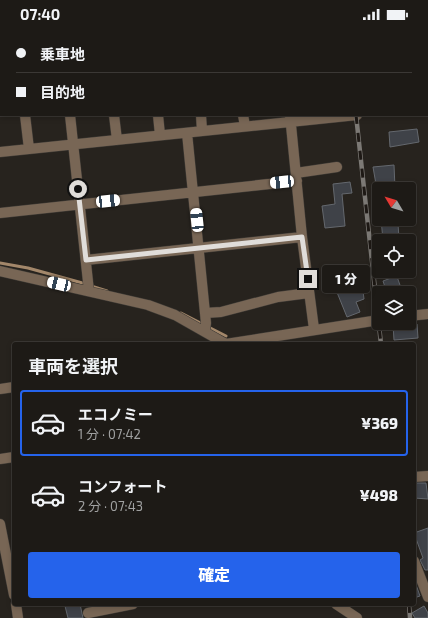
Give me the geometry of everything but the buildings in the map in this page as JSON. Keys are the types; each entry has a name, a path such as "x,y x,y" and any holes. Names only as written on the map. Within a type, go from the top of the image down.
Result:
{"street":[{"path":"25,116 29,149"},
{"path":"70,116 89,291"},
{"path":"114,116 117,140"},
{"path":"158,116 160,135"},
{"path":"201,116 202,131"},
{"path":"244,116 245,126"},
{"path":"0,152 187,133 245,126 290,118 333,116"},
{"path":"290,118 302,237 314,329"},
{"path":"187,133 200,248 205,323"},
{"path":"0,213 194,192 296,177 337,167"},
{"path":"86,260 302,237"},
{"path":"0,271 148,305 175,315 205,323 224,342"},
{"path":"205,323 221,312 278,297 310,293"},
{"path":"416,315 428,314"},
{"path":"238,342 372,321"},
{"path":"0,389 12,387"},
{"path":"0,459 12,457"},
{"path":"416,477 428,476"},
{"path":"0,524 12,585"},
{"path":"416,566 428,597"},
{"path":"16,606 18,618"},
{"path":"88,612 122,606"},
{"path":"339,606 357,618"}],"waterway":[{"path":"0,263 28,268 86,284"},
{"path":"91,286 107,291"},
{"path":"181,313 226,336"}],"railway":[{"path":"356,116 381,342"},
{"path":"409,606 410,618"}],"route":[{"path":"78,189 86,260 302,237 308,279"}]}
